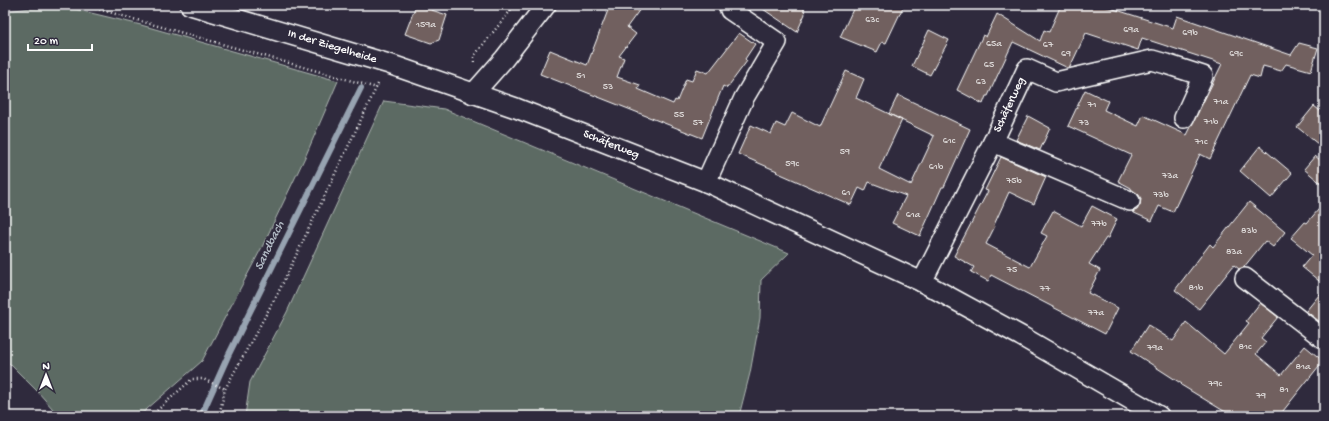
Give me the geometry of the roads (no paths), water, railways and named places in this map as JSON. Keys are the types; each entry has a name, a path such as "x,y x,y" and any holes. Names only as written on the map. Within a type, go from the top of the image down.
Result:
{"street":[{"name":"In der Ziegelheide","path":"190,5 389,64 516,108"},
{"path":"473,94 504,59 546,5"},
{"path":"706,182 744,98 777,42 730,10"},
{"name":"Schäferweg","path":"922,282 993,142 1027,69 1056,82 1152,60 1166,64 1203,76 1184,118"},
{"name":"Schäferweg","path":"516,108 706,182 922,282 1021,336 1160,416"},
{"path":"993,142 1130,200"},
{"path":"1245,278 1324,339"}],"waterway":[{"name":"Sandbach","path":"202,416 228,356 361,88"}]}
